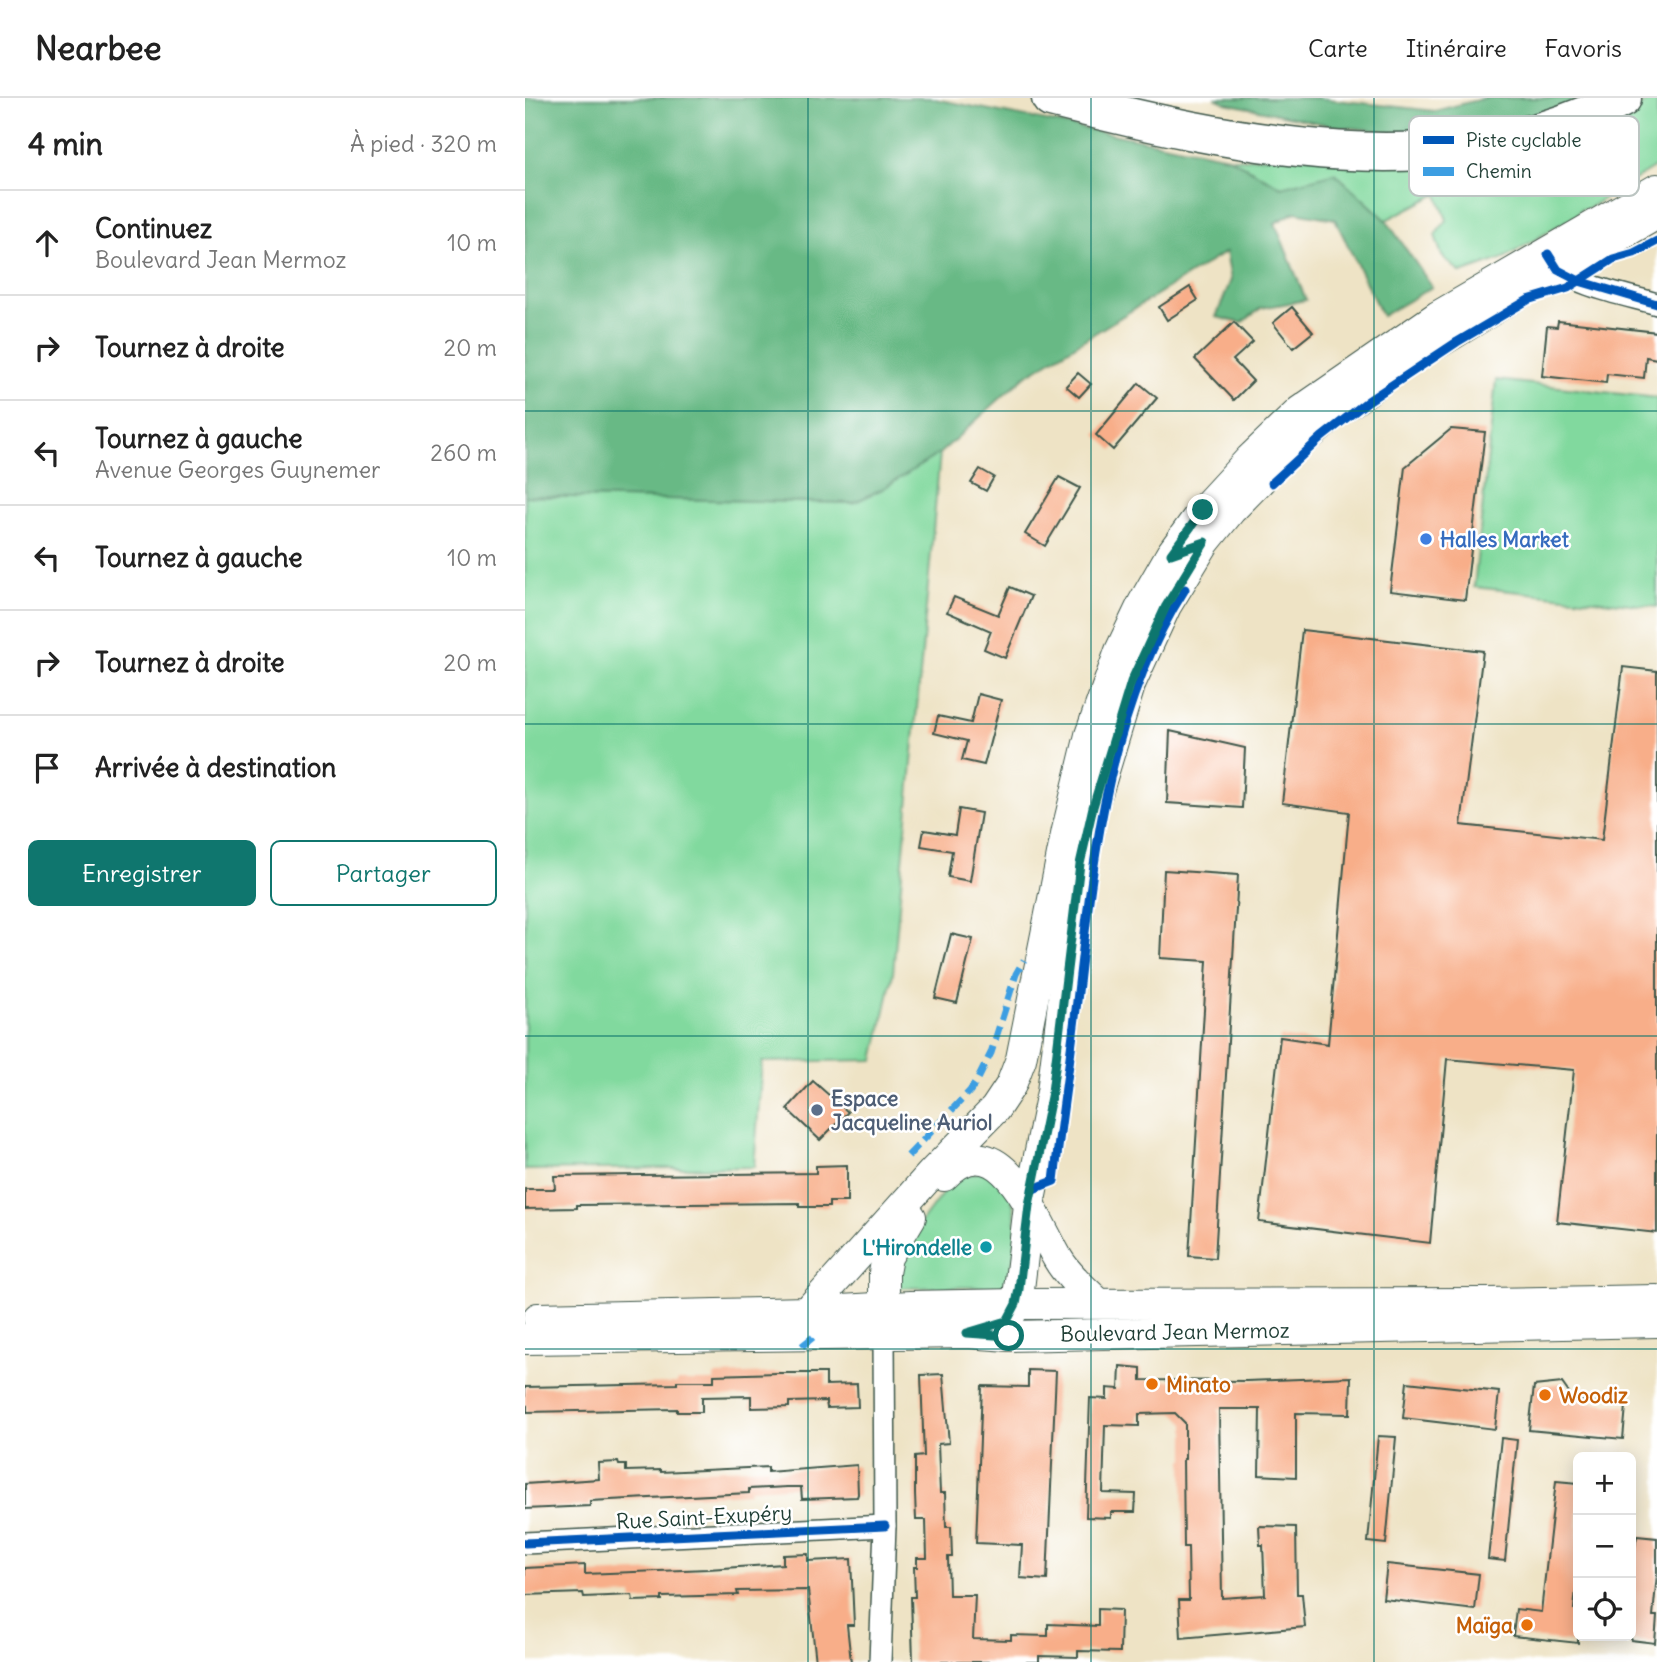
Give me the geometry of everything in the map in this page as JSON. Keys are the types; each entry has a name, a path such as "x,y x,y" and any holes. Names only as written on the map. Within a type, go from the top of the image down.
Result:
{"highway":[{"path":"1051,98 1115,114 1301,149 1409,150"},
{"path":"1176,98 1280,132 1335,142 1409,149"},
{"path":"1579,116 1622,98"}],"main road":[{"path":"967,1333 1007,1321 1016,1304 1029,1205 1052,1092 1080,864 1093,807 1136,671 1166,606 1205,542 1231,510 1280,460 1363,392 1657,189"},
{"path":"1553,262 1657,200"},
{"path":"884,1321 884,1273 892,1245 928,1186 995,1110 1011,1085 1024,1048 1067,830 1090,735 1120,652 1143,603 1171,554 1203,510 1300,411 1438,316 1657,214"},
{"path":"1231,510 1239,481 1271,449 1300,411"},
{"path":"1171,554 1205,542"},
{"path":"807,1312 894,1215 955,1165 968,1158 985,1158 1003,1169 1029,1205 1059,1261 1098,1303"},
{"name":"Boulevard Jean Mermoz","path":"525,1339 884,1321 1016,1304 1657,1300"},
{"name":"Boulevard Jean Mermoz","path":"525,1319 807,1312 1009,1336 1407,1325 1657,1322"}],"street":[{"path":"1553,262 1579,281 1657,304"},
{"path":"880,1662 885,1526 884,1321"},
{"name":"Rue Saint-Exupéry","path":"525,1543 885,1526"}],"green space":[{"path":"525,98 930,98 1228,157 1281,187 1335,173 1386,220 1432,287 1382,316 1335,219 1295,212 1275,223 1306,300 1261,308 1242,323 1216,317 1231,280 1226,252 1024,377 940,453 882,489 853,503 525,496"},
{"path":"1215,98 1317,98 1435,111 1485,98 1584,98 1534,116 1409,116 1409,134 1333,126 1226,103"},
{"path":"1657,98 1657,166 1639,177 1639,116 1622,116"},
{"path":"1409,144 1409,196 1433,196 1386,220 1336,174 1282,187 1228,157 1244,159"},
{"path":"1438,196 1608,196 1587,209 1581,209 1576,215 1504,258 1461,273 1442,256 1435,235 1447,220"},
{"path":"1496,380 1657,398 1657,607 1474,587"},
{"path":"940,453 893,973 874,1060 762,1062 754,1167 525,1170 525,496 853,503 882,489"},
{"path":"985,1171 1007,1190 1015,1214 1014,1255 1007,1278 1001,1287 898,1288 897,1254 954,1178"}],"building":[{"path":"1190,287 1198,300 1167,320 1159,307"},
{"path":"1292,307 1313,332 1293,348 1273,323"},
{"path":"1558,321 1657,332 1657,359 1646,357 1644,378 1607,374 1606,383 1542,376 1547,326 1557,327"},
{"path":"1234,322 1253,342 1233,360 1253,381 1234,400 1195,359"},
{"path":"1078,373 1091,384 1079,397 1066,386"},
{"path":"1139,383 1157,398 1113,450 1096,435"},
{"path":"1451,429 1485,432 1465,600 1390,591 1405,467"},
{"path":"980,469 994,477 986,491 971,483"},
{"path":"1059,477 1080,488 1045,546 1025,534"},
{"path":"1010,587 1031,596 1005,658 984,649 991,631 947,612 954,597 998,615"},
{"path":"1302,630 1483,651 1461,825 1602,840 1623,667 1657,671 1657,1233 1557,1222 1574,1070 1447,1059 1430,1243 1259,1222 1280,1037 1328,1044 1349,812 1282,803"},
{"path":"978,694 1001,700 984,765 962,760 967,741 934,733 938,716 971,723"},
{"path":"1170,731 1245,748 1242,808 1167,803"},
{"path":"959,809 981,813 970,881 948,877 952,851 921,846 924,830 955,835"},
{"path":"1164,870 1238,875 1215,1258 1189,1256 1207,961 1160,958"},
{"path":"951,934 973,939 957,1003 935,998"},
{"name":"Espace Jacqueline Auriol","path":"813,1081 848,1112 820,1140 787,1109"},
{"path":"847,1165 847,1202 829,1202 829,1207 799,1207 799,1203 577,1205 577,1208 525,1209 525,1189 555,1189 554,1176 816,1173 816,1166"},
{"path":"1120,1366 1141,1368 1141,1380 1246,1381 1351,1377 1350,1414 1296,1413 1296,1477 1259,1475 1260,1409 1219,1409 1222,1598 1265,1595 1263,1545 1260,1545 1259,1526 1296,1527 1297,1594 1302,1594 1305,1627 1181,1638 1179,1600 1189,1600 1188,1547 1184,1547 1185,1423 1175,1413 1139,1414 1139,1426 1105,1425 1103,1493 1136,1494 1135,1512 1111,1512 1111,1518 1086,1517 1090,1398 1107,1399 1107,1388 1119,1389"},
{"path":"1028,1370 1056,1371 1047,1580 1020,1578 1022,1545 976,1543 982,1386 1028,1387"},
{"path":"826,1373 826,1385 857,1384 858,1407 827,1408 826,1401 789,1402 789,1407 751,1408 751,1396 702,1397 702,1412 677,1412 677,1409 527,1412 527,1406 525,1407 525,1387 677,1384 677,1381 714,1381 714,1375"},
{"path":"943,1374 949,1443 938,1444 940,1493 945,1493 946,1527 951,1527 952,1557 948,1557 949,1595 975,1595 973,1639 1011,1640 1011,1635 1048,1636 1048,1624 1098,1626 1098,1609 1121,1610 1120,1652 1078,1651 1078,1657 1039,1656 1039,1662 913,1662 911,1597 915,1597 914,1567 917,1567 917,1558 927,1558 926,1520 916,1520 915,1494 915,1457 924,1456 921,1375"},
{"path":"1407,1382 1499,1392 1495,1429 1403,1418"},
{"path":"1562,1383 1574,1400 1626,1406 1623,1439 1529,1430 1534,1386"},
{"path":"1378,1436 1396,1437 1386,1544 1368,1542"},
{"path":"1501,1438 1517,1440 1505,1561 1488,1559"},
{"path":"618,1462 619,1465 626,1465 626,1471 661,1472 768,1467 768,1472 857,1465 858,1494 857,1497 802,1499 801,1487 787,1487 749,1489 749,1493 590,1501 590,1506 525,1509 525,1484 599,1479 598,1463"},
{"path":"1556,1481 1573,1483 1573,1641 1578,1643 1513,1636 1516,1609 1541,1612"},
{"path":"1637,1536 1657,1538 1653,1616 1657,1616 1655,1643 1636,1641"},
{"path":"808,1554 808,1561 851,1559 854,1625 847,1625 851,1662 816,1662 808,1590 737,1591 738,1595 662,1597 662,1600 633,1601 632,1595 525,1595 525,1568 585,1565 585,1574 708,1569 783,1564 783,1555"},
{"path":"1387,1564 1479,1574 1475,1610 1383,1599"}],"marked path":[{"path":"908,1156 970,1091 978,1079 991,1053 1016,974 1024,960"},
{"path":"802,1346 817,1334"}],"cycle path":[{"path":"1272,483 1322,437 1368,401 1457,342 1528,300 1568,288 1613,259 1634,253 1657,241"},
{"path":"1548,254 1558,270 1579,281 1657,304"},
{"path":"1033,1189 1054,1181 1090,895 1108,789 1121,736 1137,685 1159,636 1185,589"},
{"path":"525,1543 885,1526"}],"place":[{"name":"Halles Market","path":"1426,539"},
{"name":"Espace Jacqueline Auriol","path":"817,1110"},
{"name":"L'Hirondelle","path":"986,1247"},
{"name":"Minato","path":"1152,1384"},
{"name":"Woodiz","path":"1545,1395"},
{"name":"Maïga","path":"1527,1625"}],"route":[{"path":"1009,1336 967,1333 1007,1321 1016,1304 1029,1205 1052,1092 1080,864 1093,807 1131,682 1166,606 1205,542 1171,554 1203,510"}]}
